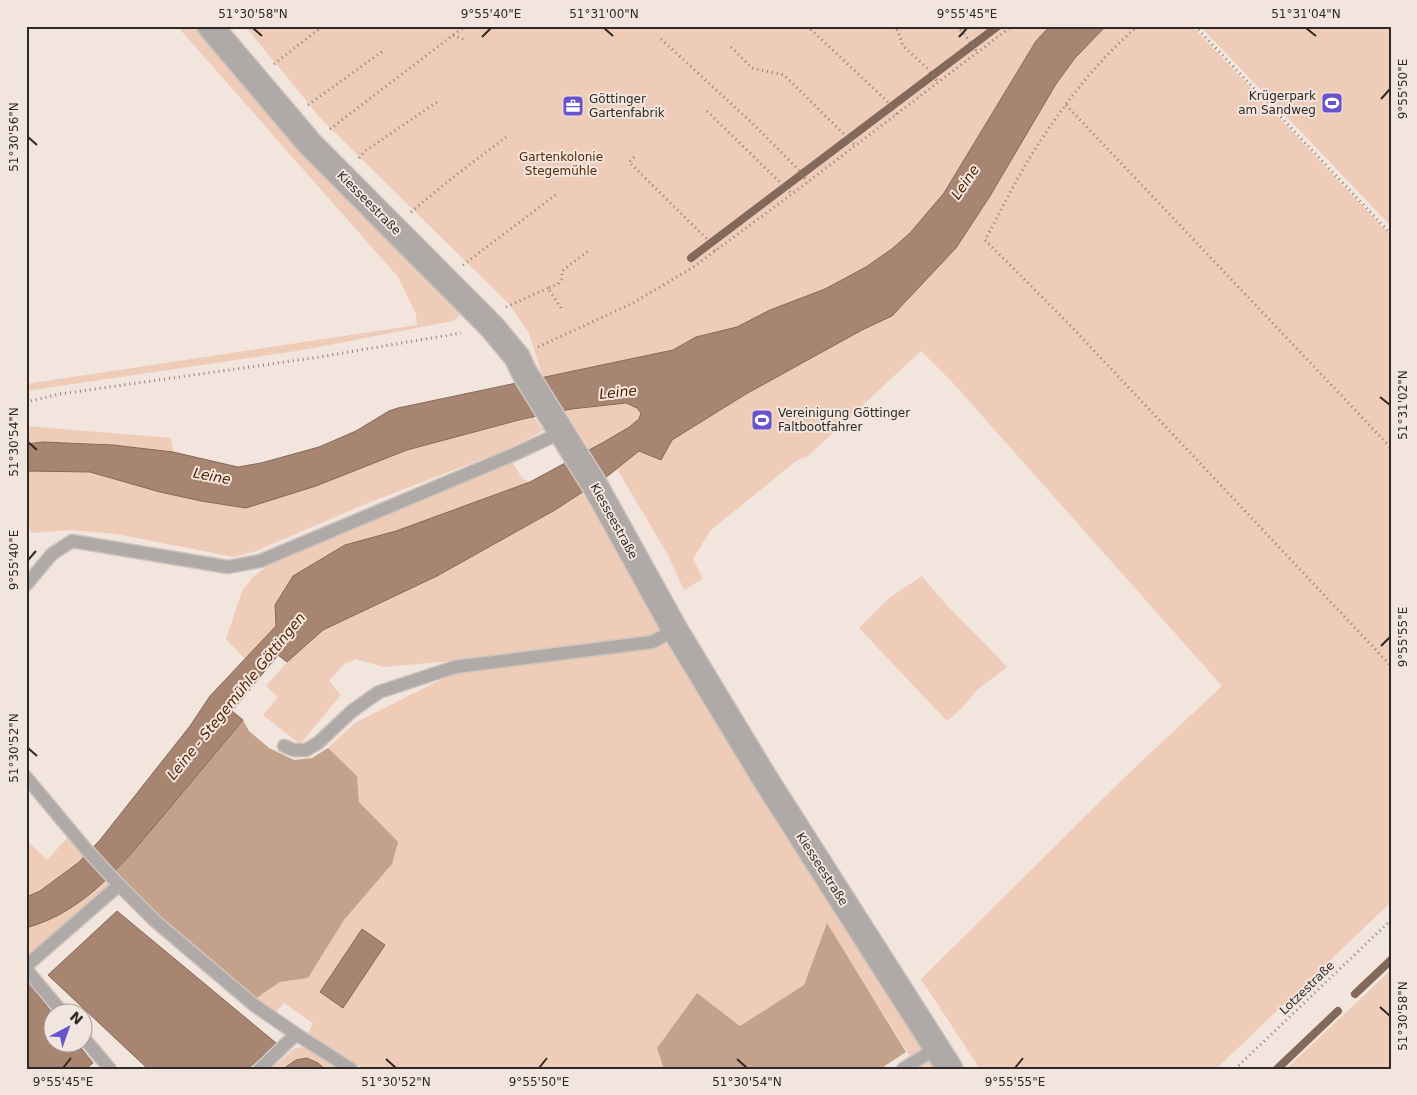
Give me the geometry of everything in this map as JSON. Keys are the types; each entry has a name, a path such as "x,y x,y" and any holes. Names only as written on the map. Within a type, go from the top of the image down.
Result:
{"street":[{"name":"Kiesseestraße","path":"210,26 310,144 489,325 520,365 597,489 675,630 764,777 950,1069"}],"lane":[{"path":"26,585 52,554 72,541 228,567 260,561 563,434"},
{"path":"284,746 294,750 306,750 318,743 352,711 379,692 455,667 652,642 675,630"},
{"path":"26,777 115,882 155,921 240,993 296,1034 351,1069"},
{"path":"54,1002 26,968 115,882"},
{"path":"260,1069 296,1034"},
{"path":"92,1048 110,1069"},
{"path":"903,1069 936,1048"}],"path":[{"path":"255,79 323,26"},
{"path":"310,144 465,26"},
{"path":"807,26 886,100 897,114"},
{"path":"893,26 898,31 903,46 928,69 938,82"},
{"path":"957,26 978,53"},
{"path":"520,365 692,268 1012,26"},
{"path":"1138,26 1113,48 1066,105 1024,168 985,240 1067,322 1391,666"},
{"path":"1195,26 1391,234"},
{"path":"453,35 465,40"},
{"path":"661,39 751,122 798,169 808,182"},
{"path":"731,47 752,68 784,75 855,144"},
{"path":"289,119 383,51"},
{"path":"342,176 365,151 440,100"},
{"path":"1066,105 1391,448"},
{"path":"707,111 791,193"},
{"path":"392,227 509,135"},
{"path":"634,157 629,162 707,239 715,251"},
{"path":"446,281 466,262 558,193"},
{"path":"26,402 60,394 313,358 489,325 509,304 558,284 562,279 562,271 588,251"},
{"path":"548,288 561,308"},
{"name":"Lotzestraße","path":"1235,1069 1391,920"}],"green space":[{"path":"177,26 201,26 459,312 459,316 453,321 303,350 26,391 26,384 417,325 416,314 398,277"},
{"name":"Gartenkolonie Stegemühle","path":"245,26 1050,26 1036,41 944,193 910,233 866,267 825,289 770,310 737,327 696,337 673,350 543,378 529,333 509,304 322,120"},
{"path":"1106,26 1192,26 1391,236 1391,902 1216,1069 980,1069 921,979 1126,776 1222,686 953,383 921,351 808,456 796,461 710,531 693,559 703,579 684,590 668,555 617,469 639,450 661,460 672,440 746,394 862,330 892,316 956,248 990,196 1056,84 1075,58"},
{"name":"Krügerpark am Sandweg","path":"1200,26 1391,26 1391,226"},
{"path":"626,403 637,408 641,413 639,419 590,450 565,411"},
{"path":"534,417 541,428 545,426 546,429 513,447 363,505 256,551 234,557 116,534 74,530 31,533 26,518 26,471 90,472 160,492 246,508 316,486 407,450"},
{"path":"26,426 171,438 173,452 63,442 26,444"},
{"path":"511,461 523,479 530,482 396,531 345,545 275,605 276,626 245,659 226,639 242,591 254,576 267,566"},
{"path":"582,493 585,497 590,493 941,1069 918,1069 827,924 804,985 740,1026 697,993 657,1048 664,1069 364,1069 308,1033 313,1023 284,1003 276,1012 255,999 280,982 308,978 344,920 392,864 397,842 359,802 357,776 328,748 355,723 452,674 484,668 655,647 650,638 453,661 383,667 356,659 344,664 329,681 341,695 300,744 263,715 278,697 266,686 287,662 323,630 437,576"},
{"path":"922,576 942,600 1007,667 977,690 963,707 947,721 859,628 889,598"},
{"path":"67,838 84,857 40,891 26,897 26,840 47,860"},
{"path":"106,881 111,885 26,961 26,928 59,915"},
{"path":"1391,970 1391,1069 1286,1069"},
{"path":"305,1047 338,1069 271,1069 295,1048"}],"shaded area":[{"path":"243,720 249,731 269,748 294,760 312,758 328,748 357,776 359,802 398,842 392,864 344,920 308,978 280,982 255,999 159,916 115,872"},
{"path":"827,923 906,1052 880,1069 664,1069 657,1048 697,993 740,1026 804,985"}],"water":[{"path":"1050,26 1106,26 1075,58 1056,84 990,196 956,248 892,316 862,330 746,394 672,440 661,460 639,451 609,475 555,510 437,576 323,630 287,662 278,655 232,711 243,720 118,868 86,898 48,920 26,928 26,897 40,891 79,862 100,840 190,726 210,696 276,626 275,605 293,576 345,545 396,531 530,482 629,427 639,419 641,413 637,408 626,403 572,409 523,419 407,450 316,486 246,508 160,492 90,472 26,471 26,444 43,442 113,445 173,452 238,467 261,463 319,447 356,431 389,411 398,408 673,350 696,337 737,327 770,310 825,289 866,267 910,233 944,193 1036,41"},
{"path":"117,911 276,1043 248,1069 148,1069 92,1016 92,1002 77,1002 48,975"},
{"path":"362,929 385,945 343,1008 320,992"},
{"path":"28,982 43,1002 42,1052 84,1052 93,1063 86,1069 26,1069 26,983"},
{"path":"307,1058 325,1069 283,1069 296,1060"}],"waterway":[{"path":"691,258 998,26"},
{"path":"1355,994 1391,960"},
{"path":"1277,1069 1338,1011"}],"place":[{"name":"Krügerpark am Sandweg","path":"1332,103"},
{"name":"Göttinger Gartenfabrik","path":"573,106"},
{"name":"Vereinigung Göttinger Faltbootfahrer","path":"762,420"}],"water label":[{"name":"Leine","path":"965,182"},
{"name":"Leine","path":"618,392"},
{"name":"Leine","path":"212,476"},
{"name":"Leine - Stegemühle Göttingen","path":"236,696"}]}
